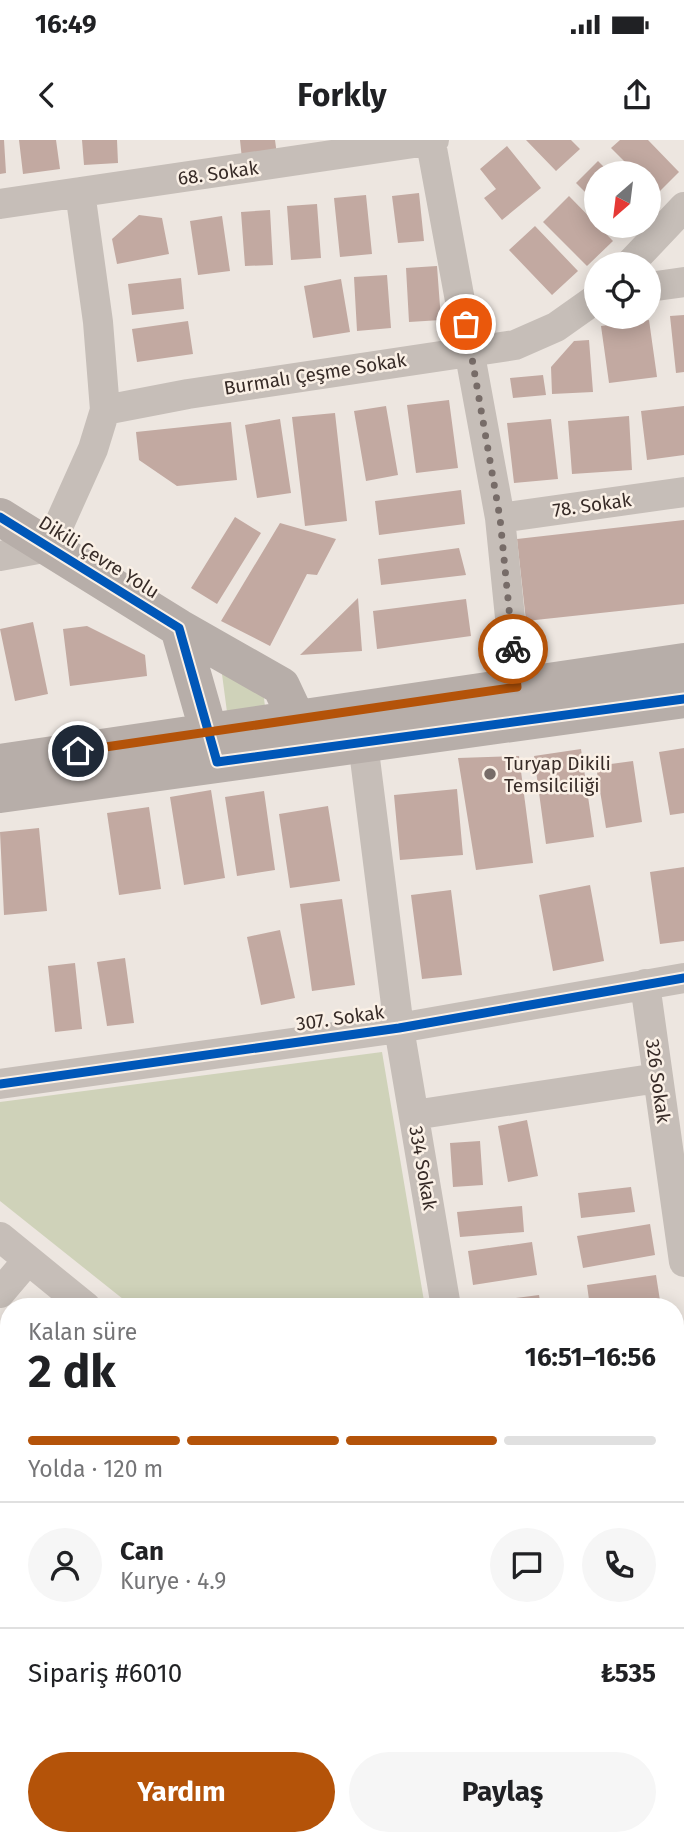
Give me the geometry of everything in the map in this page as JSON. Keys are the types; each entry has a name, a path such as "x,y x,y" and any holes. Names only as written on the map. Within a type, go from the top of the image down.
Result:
{"main road":[{"name":"Dikili Çevre Yolu","path":"0,517 179,628 281,686 299,734"},
{"path":"179,628 213,746"},
{"path":"0,763 213,746 299,734 517,687 684,662"},
{"path":"299,734 363,743 684,699"},
{"path":"0,794 213,746"}],"street":[{"name":"68. Sokak","path":"0,204 433,141"},
{"path":"433,141 500,518 517,687"},
{"path":"0,556 49,547 93,449 105,410 98,322 80,192"},
{"path":"641,252 684,207"},
{"path":"661,285 684,282"},
{"name":"Burmalı Çeşme Sokak","path":"105,410 188,394 471,349 515,345 556,327 584,307"},
{"name":"78. Sokak","path":"500,518 684,492"},
{"name":"334 Sokak","path":"363,743 399,1028 444,1298"},
{"name":"307. Sokak","path":"0,1084 399,1028 684,978"},
{"name":"326 Sokak","path":"645,984 681,1223 684,1262"},
{"path":"414,1115 658,1078"},
{"path":"0,1237 75,1298"},
{"path":"0,1293 28,1260"}],"green space":[{"path":"220,659 263,689 265,707 227,712"},
{"path":"382,1052 423,1298 122,1298 0,1201 0,1102"}],"building":[{"path":"0,140 4,140 6,173 0,174"},
{"path":"19,140 56,140 60,169 23,174"},
{"path":"82,140 117,140 118,163 84,165"},
{"path":"240,140 275,140 277,155 242,159"},
{"path":"526,140 571,140 580,149 556,171"},
{"path":"620,140 648,140 679,172 662,189 662,161 624,161 611,148"},
{"path":"507,146 541,188 502,220 484,198 496,189 480,169"},
{"path":"584,175 584,191 576,183"},
{"path":"419,193 424,241 398,243 392,196"},
{"path":"366,195 372,254 340,257 334,198"},
{"path":"569,196 584,211 584,238 610,238 613,241 602,252 584,252 584,263 543,222"},
{"path":"317,204 321,258 291,260 287,206"},
{"path":"270,210 273,265 245,266 241,212"},
{"path":"139,215 162,218 169,254 117,264 112,239"},
{"path":"222,216 230,271 198,275 190,221"},
{"path":"535,226 578,271 552,295 509,250"},
{"path":"437,266 441,320 409,322 406,268"},
{"path":"387,275 391,328 357,331 354,277"},
{"path":"181,278 184,309 132,315 128,284"},
{"path":"341,279 350,332 313,338 304,286"},
{"path":"684,315 684,372 676,373 670,316"},
{"path":"188,321 193,354 137,362 132,329"},
{"path":"601,329 650,329 657,377 609,383"},
{"path":"589,340 593,392 552,394 551,367 574,341"},
{"path":"543,375 546,395 513,398 510,378"},
{"path":"449,400 458,468 416,473 407,405"},
{"path":"386,406 398,475 366,481 354,411"},
{"path":"684,406 684,455 647,460 641,411"},
{"path":"335,413 347,521 305,526 292,417"},
{"path":"629,416 632,470 572,474 568,421"},
{"path":"280,419 291,493 257,498 245,425"},
{"path":"551,419 558,479 514,483 507,423"},
{"path":"231,422 237,480 177,486 139,460 136,432"},
{"path":"461,490 465,524 379,535 375,501"},
{"path":"235,517 261,533 217,604 191,588"},
{"path":"684,520 684,604 526,621 517,539"},
{"path":"280,523 336,539 317,575 307,574 270,646 221,621"},
{"path":"459,548 466,575 381,585 378,559"},
{"path":"358,598 362,651 300,655"},
{"path":"466,599 471,636 377,649 373,611"},
{"path":"33,622 48,694 15,701 0,629"},
{"path":"87,626 145,655 147,676 70,686 63,629"},
{"path":"684,748 684,813 670,815 659,752"},
{"path":"581,749 594,837 546,844 534,756"},
{"path":"519,756 533,863 476,870 458,758"},
{"path":"633,761 642,822 606,828 596,766"},
{"path":"457,789 463,855 400,860 394,795"},
{"path":"211,790 225,878 184,885 170,797"},
{"path":"264,791 275,870 237,876 225,797"},
{"path":"328,806 340,881 290,888 279,814"},
{"path":"149,807 161,889 119,895 107,813"},
{"path":"39,828 47,911 4,915 0,832"},
{"path":"684,867 684,941 660,944 650,872"},
{"path":"590,885 604,961 553,971 539,895"},
{"path":"451,890 462,975 422,979 411,895"},
{"path":"342,899 355,985 312,991 300,904"},
{"path":"280,930 295,998 261,1005 247,937"},
{"path":"125,958 134,1023 107,1026 97,962"},
{"path":"75,963 82,1029 55,1032 48,966"},
{"path":"527,1120 538,1176 508,1182 498,1126"},
{"path":"480,1141 483,1185 453,1187 450,1143"},
{"path":"631,1187 635,1212 581,1218 578,1193"},
{"path":"522,1206 524,1232 460,1237 457,1212"},
{"path":"650,1224 655,1255 583,1268 577,1236"},
{"path":"532,1242 537,1275 473,1285 468,1251"},
{"path":"656,1275 660,1298 589,1298 587,1285"},
{"path":"539,1295 540,1298 516,1298"}],"cycle path":[{"path":"0,517 179,628 217,762 684,699"},
{"path":"0,1084 399,1028 684,978"}],"way so far":[{"path":"466,324 500,518 513,649"}],"place":[{"name":"Turyap Dikili Temsilciliği","path":"490,774"}],"route":[{"path":"78,751 517,687 513,649"}]}
